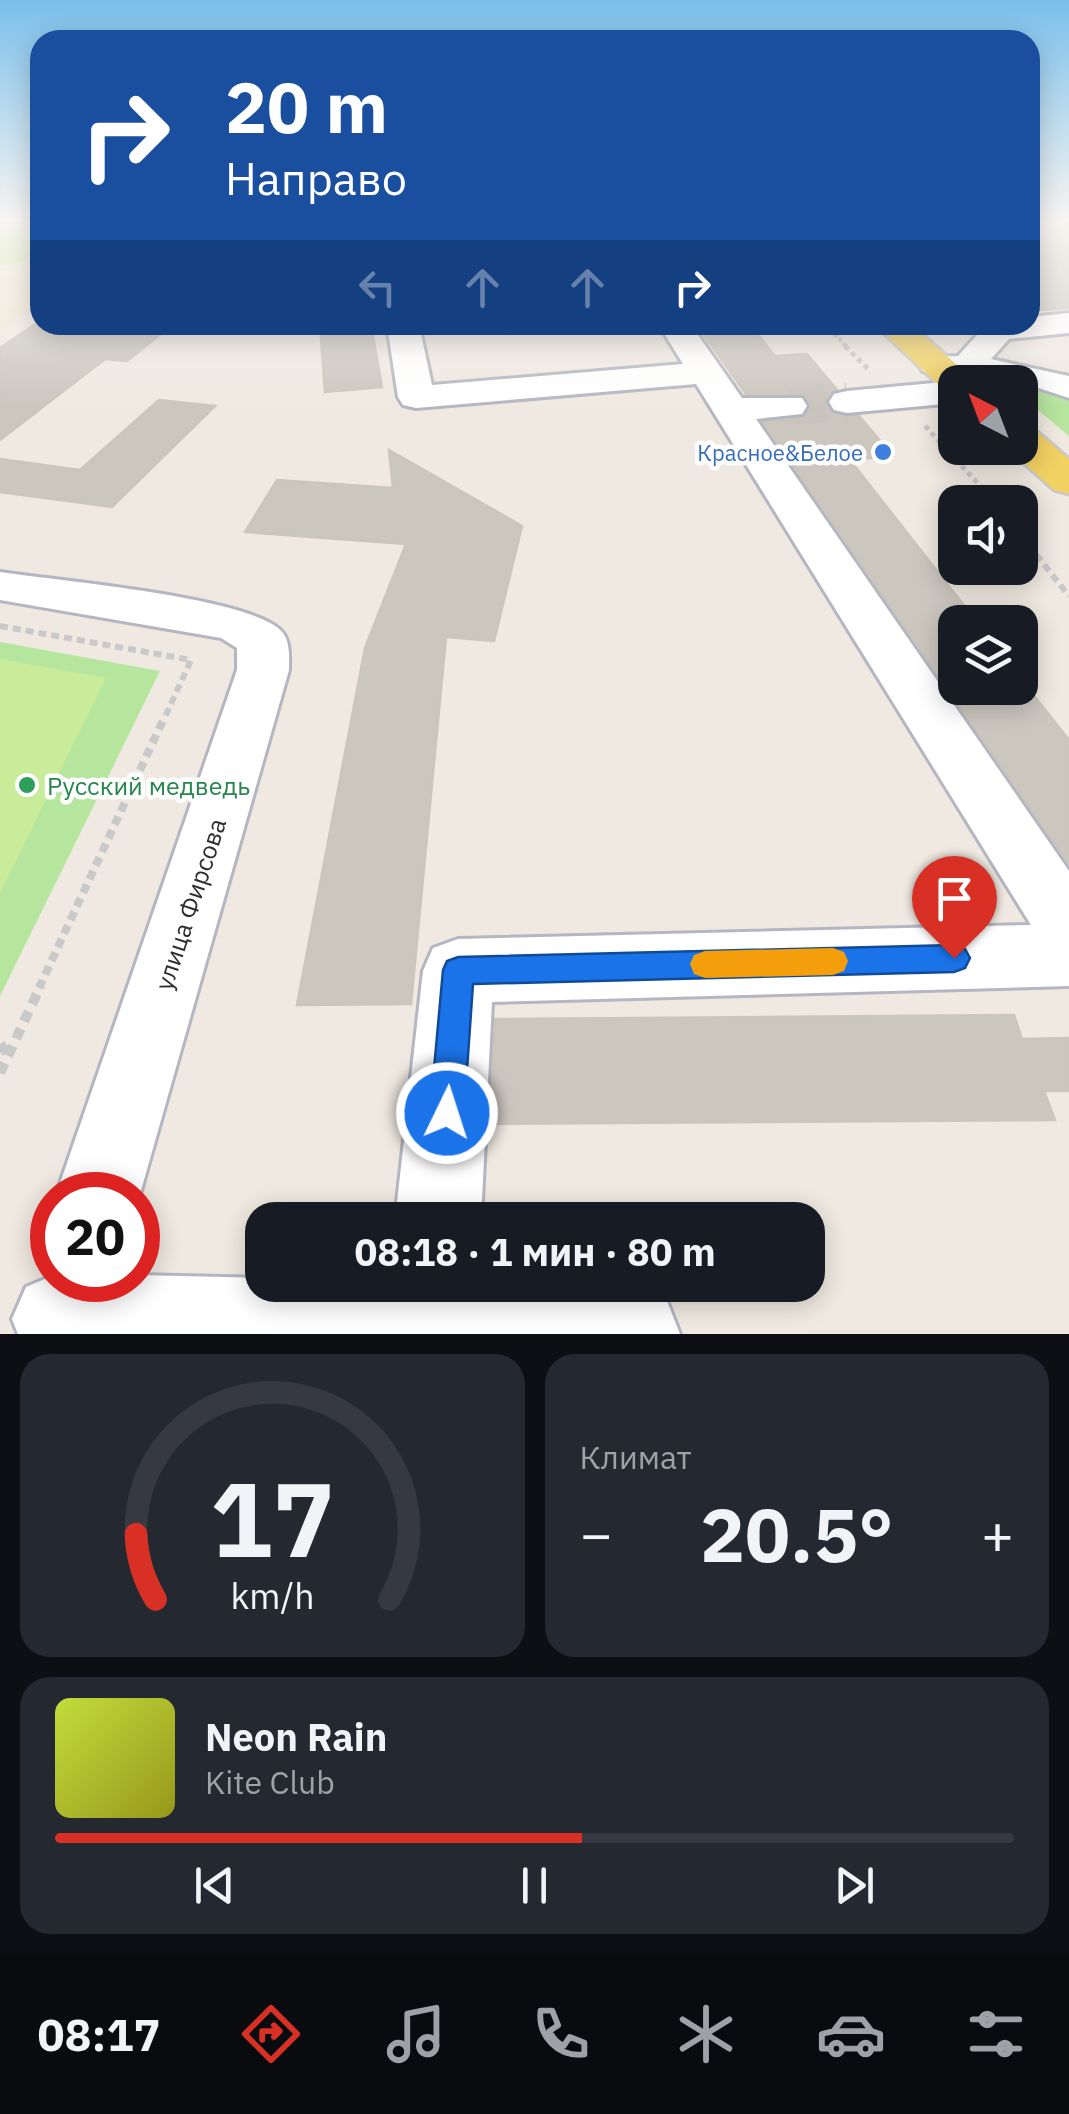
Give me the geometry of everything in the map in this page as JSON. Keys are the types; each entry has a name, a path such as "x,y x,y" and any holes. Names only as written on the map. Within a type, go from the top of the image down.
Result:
{"main road":[{"path":"904,335 942,365"},
{"path":"1038,453 1069,480"}],"street":[{"path":"1040,326 1069,323"},
{"path":"405,335 416,397 718,392 789,406"},
{"path":"681,335 1069,927"},
{"path":"964,365 994,335"},
{"path":"1001,365 1038,357"},
{"path":"847,402 938,379"},
{"path":"1038,379 1069,387"},
{"name":"улица Фирсова","path":"0,586 235,624 264,641 264,670 105,1172"},
{"path":"439,1202 458,970 1069,955"},
{"path":"60,1311 432,1306 634,1334"}],"path":[{"path":"1038,557 1069,596"},
{"path":"0,626 191,660 0,1072"},
{"path":"0,1044 8,1054"}],"shaded area":[{"path":"0,283 30,283 30,308 0,330"}],"green space":[{"path":"1038,387 1069,401 1069,436 1038,410"},
{"path":"0,642 160,671 0,996"},
{"name":"Русский медведь","path":"0,659 106,678 0,893"}],"building":[{"path":"1040,283 1069,283 1069,308 1040,310"},
{"path":"30,328 30,335 160,335 127,361 105,359 0,440 0,348"},
{"path":"321,335 373,335 382,387 325,392"},
{"path":"704,335 758,335 775,356 807,354 837,390 826,400 831,412 859,416 893,456 850,460 938,572 938,585 948,585 964,605 938,605 938,675 763,422 802,418 810,408 805,396 746,394"},
{"path":"159,400 215,406 112,507 0,492 0,459 80,470"},
{"path":"389,450 522,526 494,641 446,637 411,1004 297,1005 365,648 406,544 245,532 277,480 393,488"},
{"path":"1038,701 1069,740 1069,864 959,705 1038,705"},
{"path":"1014,1015 1022,1039 1069,1038 1069,1091 1044,1091 1055,1120 490,1124 495,1019"}],"tunnel":[{"path":"789,406 847,402"}],"slow traffic":[{"path":"705,964 833,961"}],"place":[{"name":"Красное&Белое","path":"883,452"},
{"name":"Русский медведь","path":"27,785"}],"route":[{"path":"447,1113 458,970 954,958"}]}
